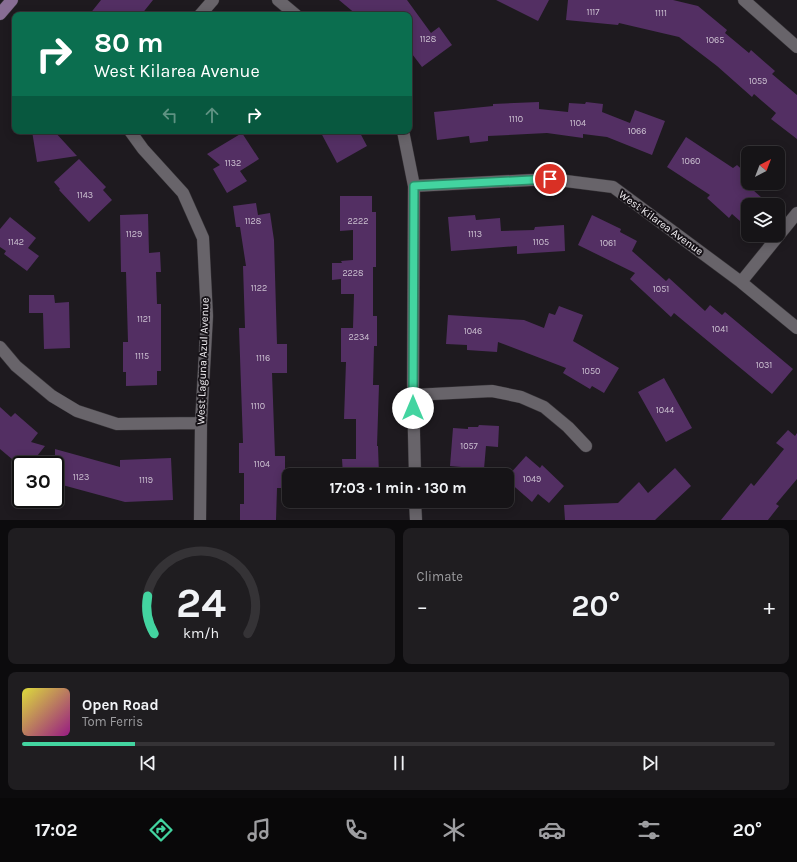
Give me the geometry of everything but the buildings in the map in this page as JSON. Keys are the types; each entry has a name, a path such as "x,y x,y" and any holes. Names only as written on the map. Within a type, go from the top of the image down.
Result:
{"main road":[{"path":"0,14 12,0"}],"street":[{"path":"203,12 213,0"},
{"path":"278,0 292,12"},
{"path":"744,0 797,47"},
{"name":"West Laguna Azul Avenue","path":"132,134 143,149 183,193 203,238 207,316 201,423 200,520"},
{"path":"404,134 414,186 413,395 415,468"},
{"name":"West Kilarea Avenue","path":"414,186 550,179 612,187 741,282 797,328"},
{"path":"741,282 797,213"},
{"path":"0,347 16,366 52,396 77,411 118,424 201,423"},
{"path":"413,395 492,391 521,397 544,407 568,427 586,446"},
{"path":"415,508 416,520"}],"route":[{"path":"413,408 414,186 550,179"}]}
